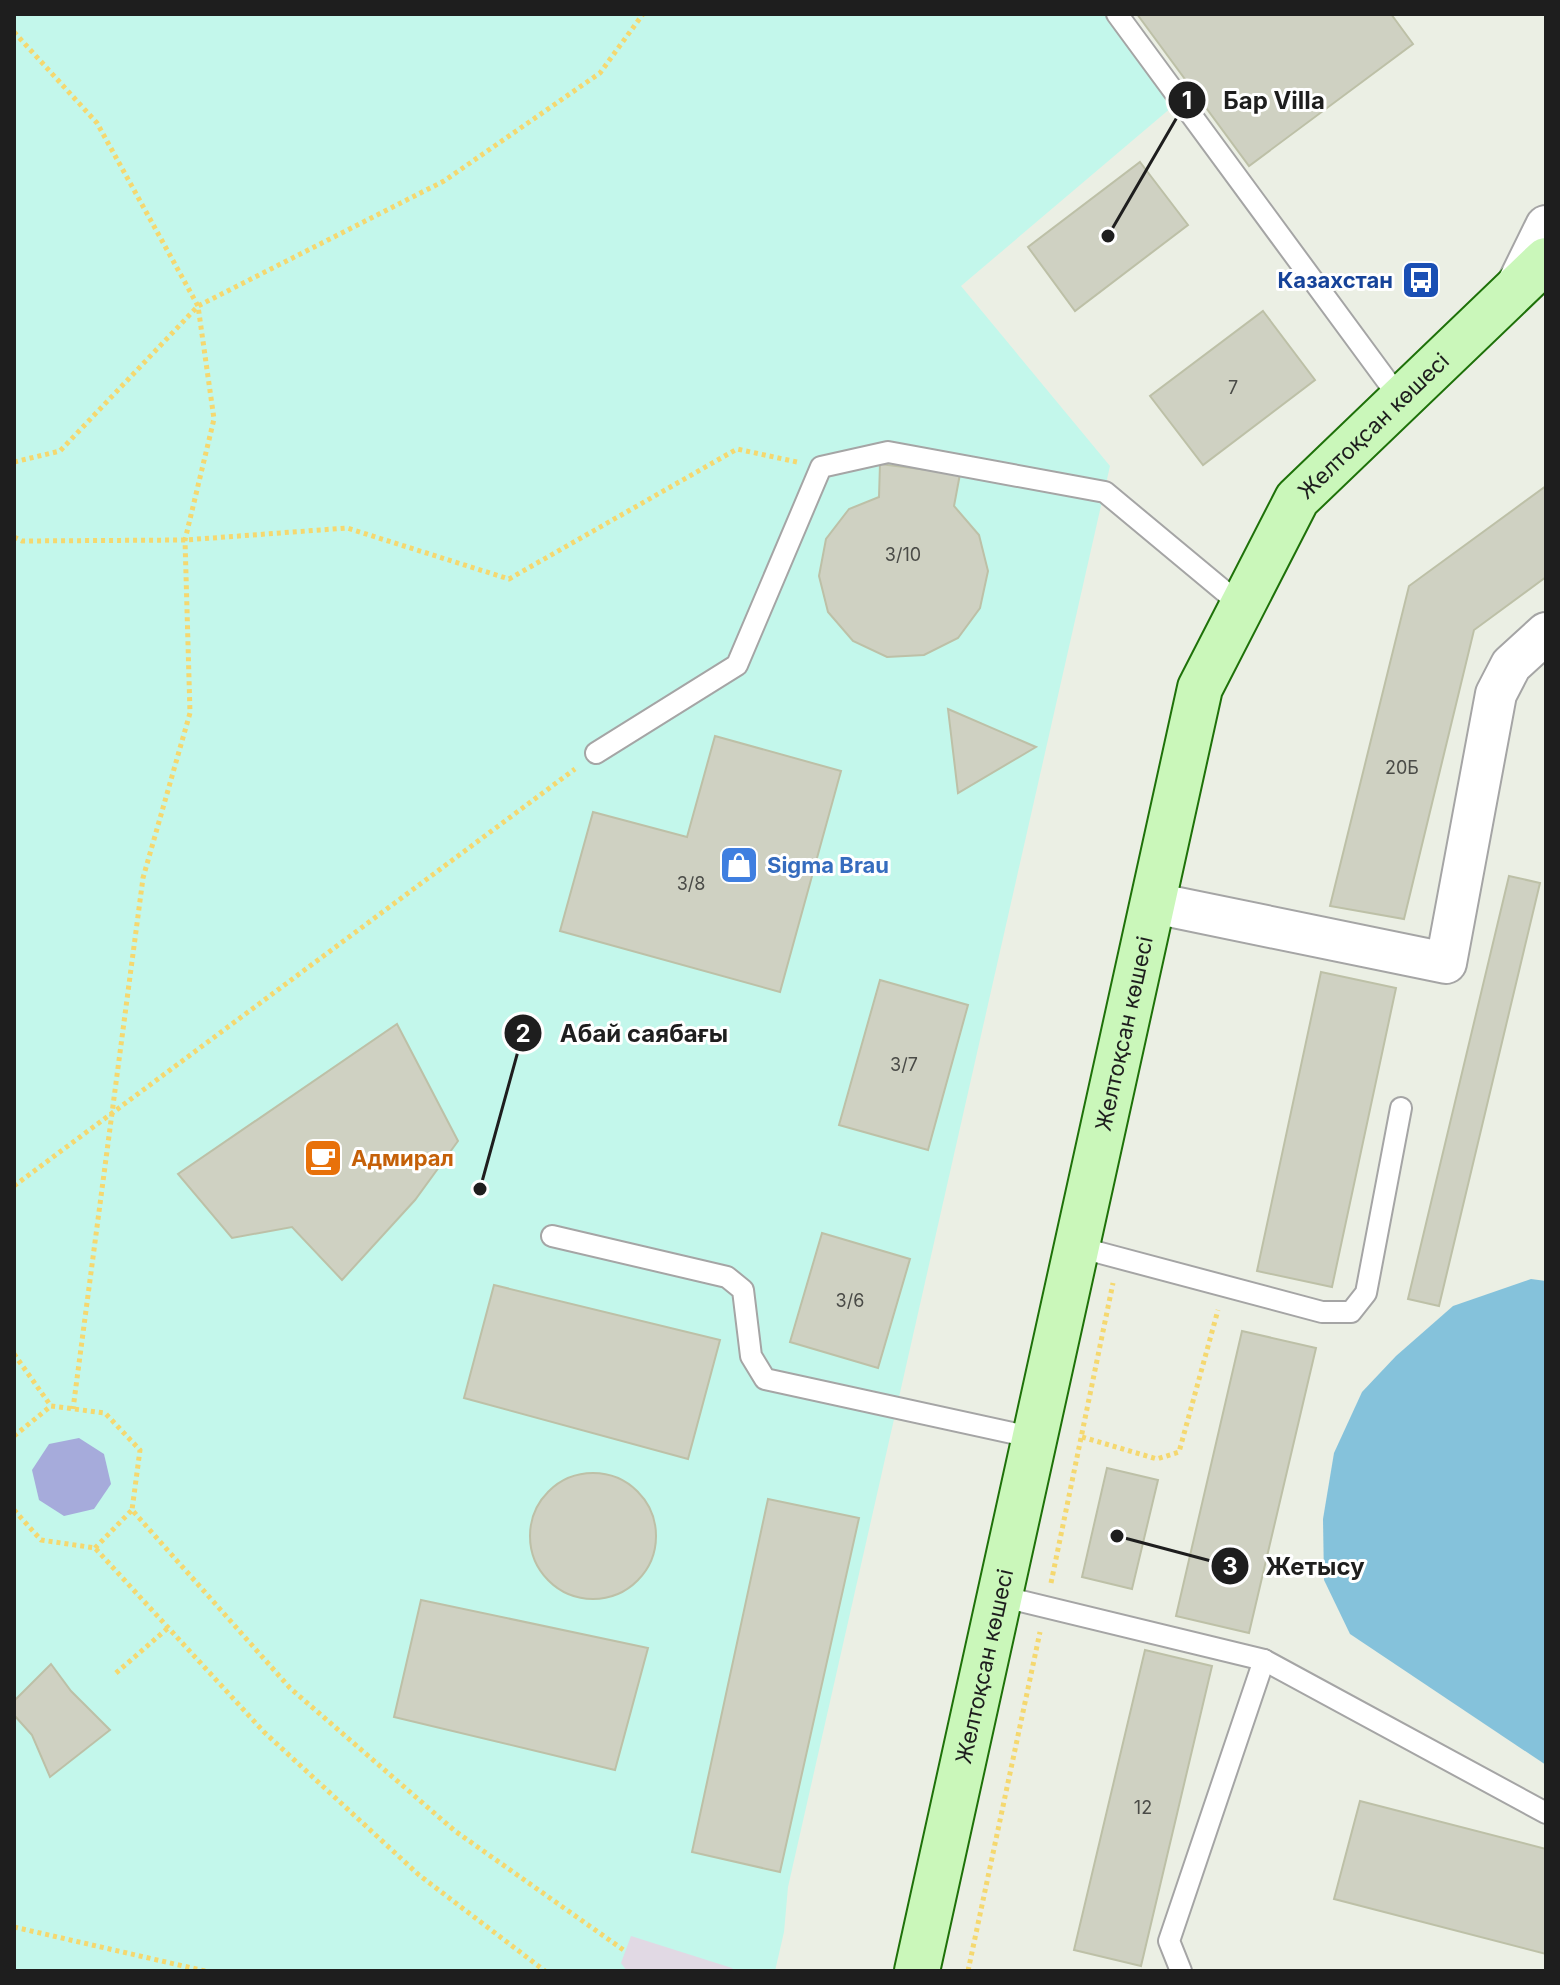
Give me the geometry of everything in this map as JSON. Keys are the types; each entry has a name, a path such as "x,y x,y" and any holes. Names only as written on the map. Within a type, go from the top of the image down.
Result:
{"main road":[{"name":"Желтоқсан көшесі","path":"917,1971 1035,1438 1098,1251 1154,903 1200,688 1297,499 1546,260"},
{"path":"886,1971 928,1923"}],"street":[{"path":"1513,291 1546,226"},
{"path":"1154,903 1446,963 1496,694 1511,665 1546,633"}],"lane":[{"path":"1117,14 1401,400"},
{"path":"596,753 737,665 821,467 888,452 1105,492 1242,606"},
{"path":"1098,1251 1322,1312 1351,1312 1366,1293 1401,1108"},
{"path":"552,1236 727,1277 743,1290 751,1356 765,1379 1035,1438"},
{"path":"1000,1596 1264,1660 1546,1813"},
{"path":"1181,1971 1169,1941 1264,1660"}],"path":[{"path":"14,462 60,451 198,306 444,181 600,73 643,14"},
{"path":"14,32 97,123 198,306 214,419 185,540 190,713 143,878 73,1409"},
{"path":"14,537 22,541 185,540 347,528 509,579 737,449 821,467"},
{"path":"14,1186 596,753"},
{"path":"968,1971 1082,1437 1098,1251"},
{"path":"1082,1437 1157,1459 1179,1452 1225,1286"},
{"path":"14,1354 51,1406"},
{"path":"14,1436 51,1406 105,1413 140,1450 132,1510 95,1548"},
{"path":"14,1510 41,1540 95,1548 264,1732 419,1875 545,1971"},
{"path":"132,1510 290,1688 455,1831 625,1951"},
{"path":"116,1673 168,1628"},
{"path":"14,1927 205,1971"}],"shaded area":[{"path":"14,14 1116,14 1172,107 961,286 1110,466 788,1887 784,1932 775,1971 14,1971"},
{"path":"1531,1279 1546,1281 1546,1765 1350,1634 1324,1580 1323,1519 1334,1453 1362,1392 1396,1356 1453,1306"},
{"path":"79,1438 104,1454 111,1484 94,1509 64,1516 39,1500 32,1470 49,1444"},
{"path":"631,1936 735,1971 627,1971 621,1963"}],"building":[{"path":"1137,14 1391,14 1413,44 1249,166"},
{"path":"1140,162 1188,225 1075,311 1028,247"},
{"path":"1263,311 1315,380 1203,465 1150,396"},
{"path":"880,464 960,474 954,506 979,535 988,571 980,608 958,638 924,655 887,657 853,641 828,612 819,576 826,539 849,509 879,497"},
{"path":"1546,486 1546,577 1474,630 1404,919 1330,906 1409,586"},
{"path":"948,709 1036,747 958,793"},
{"path":"715,736 841,771 780,992 560,931 593,812 687,837"},
{"path":"1509,876 1540,883 1439,1306 1408,1299"},
{"path":"1321,972 1396,988 1332,1287 1257,1271"},
{"path":"880,980 968,1005 928,1150 839,1125"},
{"name":"Адмирал","path":"397,1024 458,1141 415,1200 342,1280 292,1227 232,1238 178,1174"},
{"path":"822,1233 910,1259 878,1368 790,1342"},
{"path":"494,1285 720,1340 688,1459 464,1398"},
{"path":"1242,1331 1316,1348 1249,1633 1176,1616"},
{"path":"1107,1468 1158,1480 1132,1589 1082,1577"},
{"path":"593,1473 617,1478 637,1492 651,1512 656,1536 651,1560 637,1580 617,1594 593,1599 569,1594 549,1580 535,1560 530,1536 535,1512 549,1492 569,1478"},
{"path":"768,1499 859,1518 780,1872 692,1852"},
{"path":"421,1600 648,1648 615,1770 394,1717"},
{"path":"1145,1650 1212,1666 1141,1966 1074,1950"},
{"path":"51,1664 71,1691 110,1730 50,1777 32,1735 14,1715 14,1701"},
{"path":"1360,1801 1546,1849 1546,1954 1334,1899"}],"place":[{"name":"Бар Villa","path":"1108,236"},
{"name":"Казахстан","path":"1421,280"},
{"name":"Sigma Brau","path":"739,865"},
{"name":"Адмирал","path":"323,1158"},
{"name":"Абай саябағы","path":"480,1189"},
{"name":"Жетысу","path":"1117,1536"}]}
